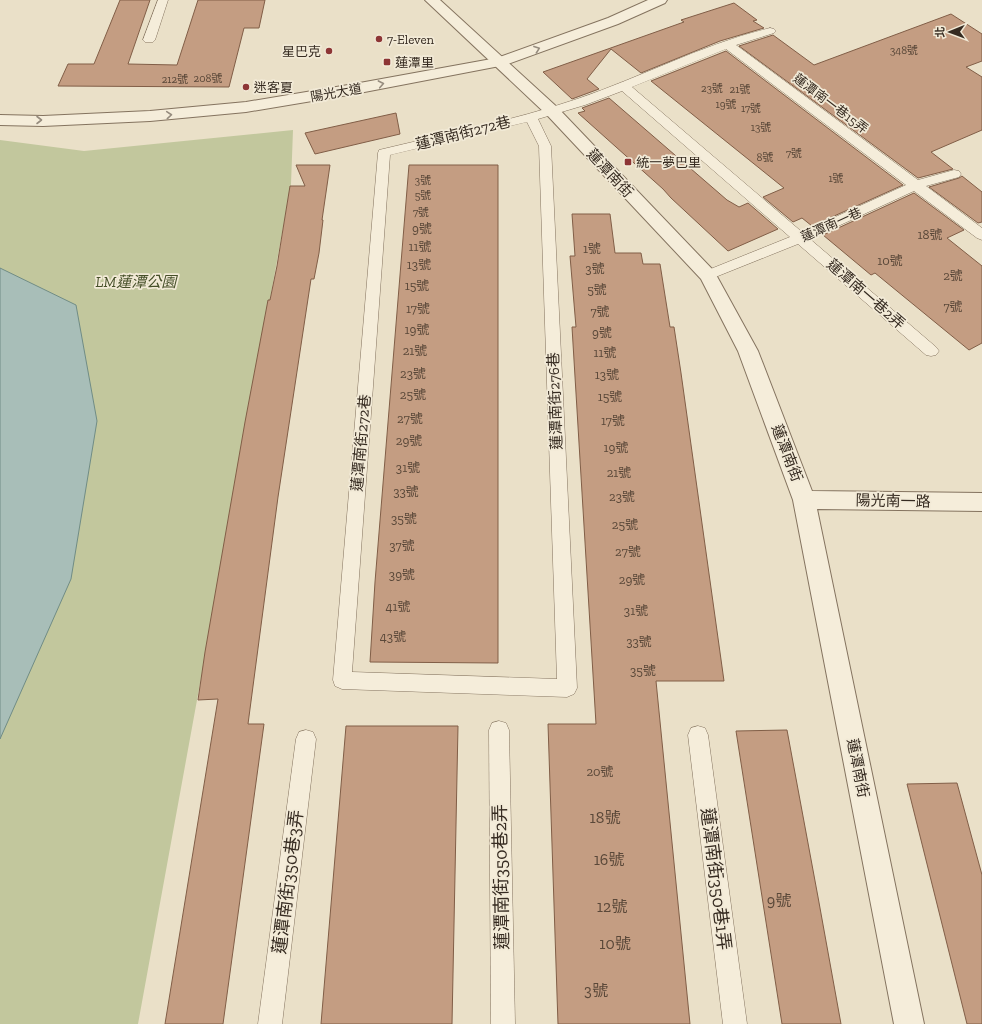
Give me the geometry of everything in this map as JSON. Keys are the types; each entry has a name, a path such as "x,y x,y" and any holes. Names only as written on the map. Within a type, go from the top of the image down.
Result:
{"street":[{"name":"蓮潭南街","path":"432,0 496,53 708,275 748,351 804,500 909,1024"},
{"name":"陽光大道","path":"0,120 43,121 150,116 246,107 496,53 613,21 660,0"},
{"name":"陽光大道","path":"0,108 55,109 150,104 246,96 496,53"},
{"name":"陽光南一路","path":"804,500 982,502"}],"lane":[{"path":"149,40 163,0"},
{"name":"蓮潭南街272巷","path":"567,688 342,680 384,153 552,112 624,86 728,44 770,31"},
{"name":"蓮潭南一巷15弄","path":"728,44 982,235"},
{"name":"蓮潭南一巷2弄","path":"624,86 931,351"},
{"name":"蓮潭南街276巷","path":"531,117 545,146 567,688"},
{"name":"蓮潭南一巷","path":"708,275 800,238 916,185 954,174"},
{"name":"蓮潭南街350巷2弄","path":"499,730 503,1024"},
{"name":"蓮潭南街350巷1弄","path":"698,735 734,1024"},
{"name":"蓮潭南街350巷3弄","path":"270,1024 306,739"}],"green space":[{"name":"LM蓮潭公園","path":"293,130 291,184 138,1024 0,1024 0,140 84,151"}],"water":[{"path":"0,268 76,305 97,421 71,579 0,739"}],"building":[{"path":"120,0 150,0 128,64 177,65 198,0 265,0 259,28 244,28 229,87 58,86 68,64 94,64"},
{"path":"734,3 757,20 753,21 764,28 720,41 641,73 611,49 587,79 599,89 572,99 543,72 684,22 681,20"},
{"path":"951,14 982,34 982,61 966,67 982,77 982,130 931,152 953,169 918,178 739,46 773,35 814,65"},
{"path":"726,51 903,185 812,226 802,218 793,222 763,197 784,188 651,81"},
{"path":"609,98 727,200 739,207 748,203 778,229 728,251 663,189 578,113 585,111 582,108"},
{"path":"396,113 400,134 315,154 305,133"},
{"path":"296,165 330,165 319,253 314,279 311,279 278,497 248,724 264,724 223,1024 165,1024 218,699 198,700 205,652 245,422 268,300 270,300 277,266 290,186 305,186"},
{"path":"409,165 498,165 498,663 370,662 375,582"},
{"path":"962,176 982,192 982,222 978,223 929,187"},
{"path":"914,193 964,230 947,238 982,266 982,343 969,350 875,273 871,275 823,235"},
{"path":"572,214 610,214 615,253 641,253 643,264 660,264 670,327 674,327 681,373 724,681 656,681 690,1024 558,1024 548,724 596,724 572,327 576,327 570,256 575,256"},
{"path":"346,726 458,726 452,1024 321,1024"},
{"path":"787,730 841,1024 782,1024 736,731"},
{"path":"957,783 982,875 982,1024 967,1024 907,784"}],"place":[{"name":"7-Eleven","path":"379,39"},
{"name":"星巴克","path":"329,51"},
{"name":"蓮潭里","path":"387,62"},
{"name":"迷客夏","path":"246,87"},
{"name":"統一夢巴里","path":"628,162"}]}
